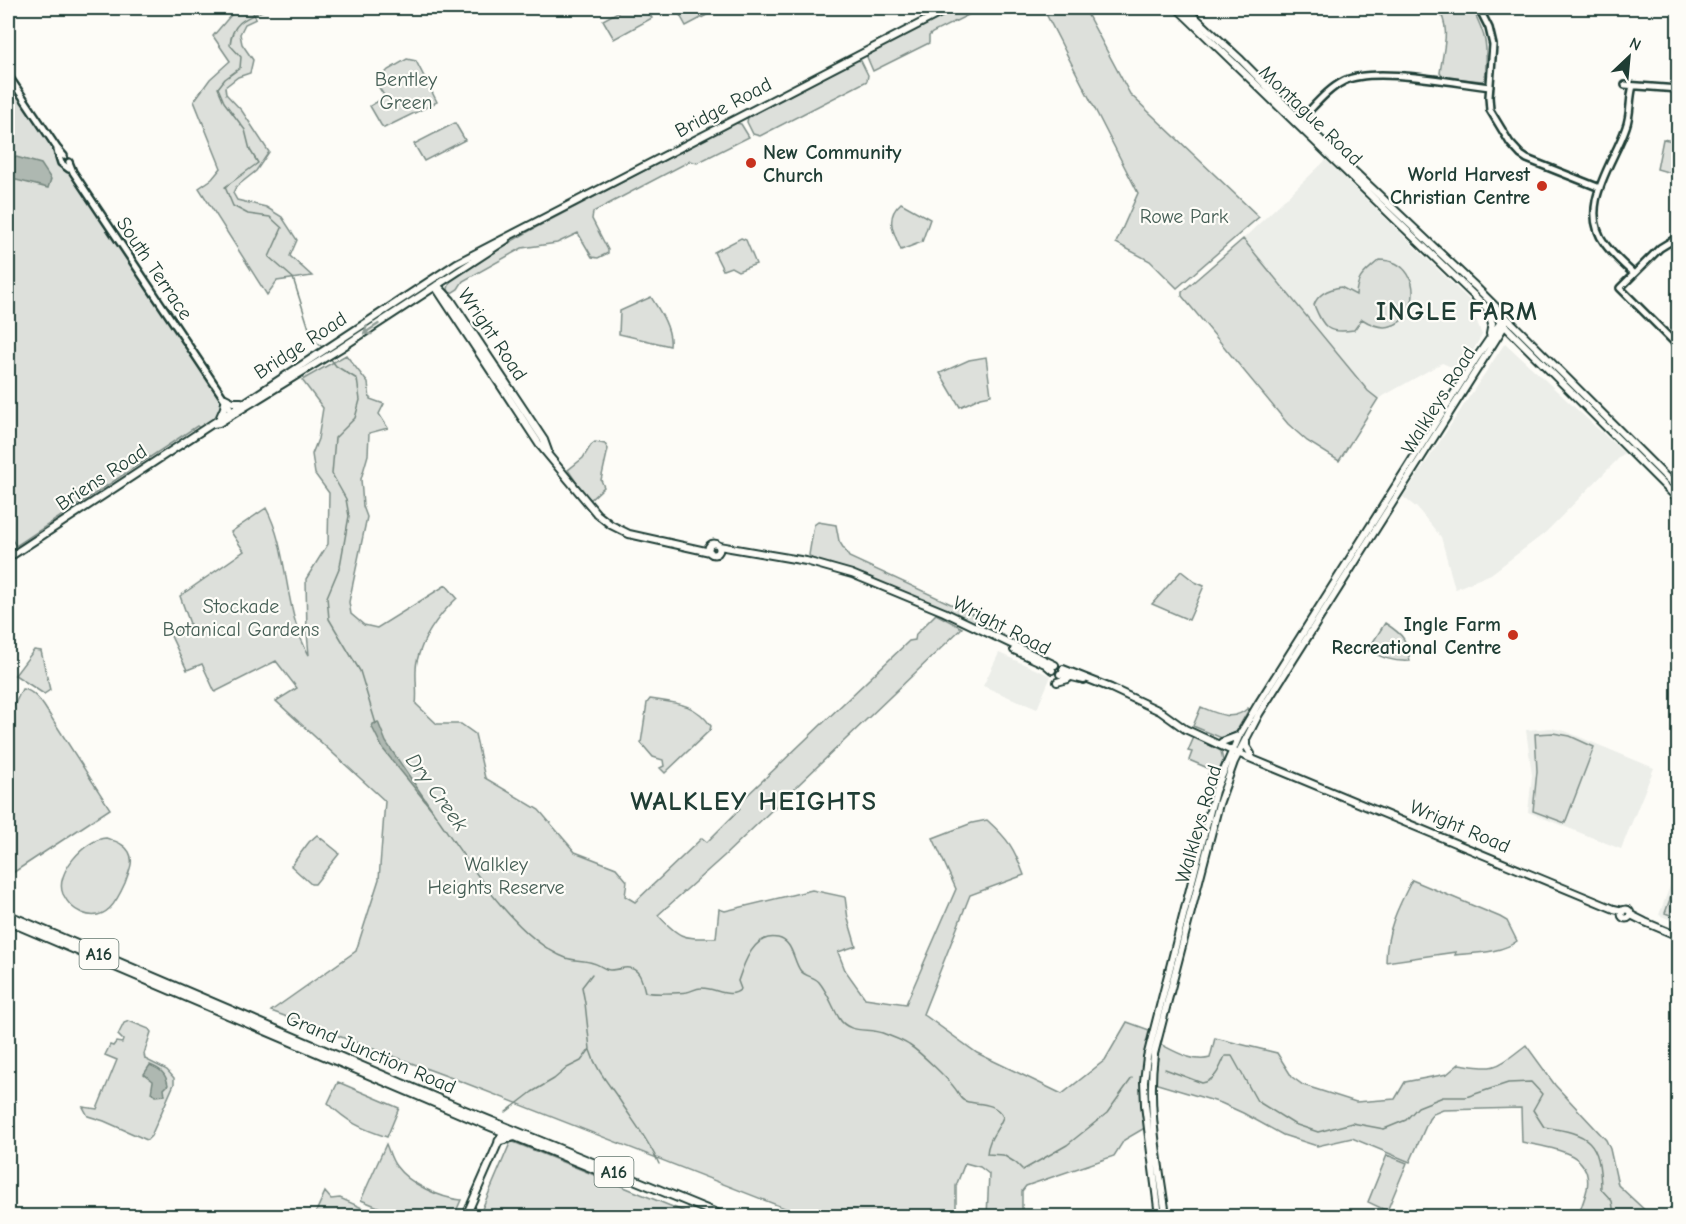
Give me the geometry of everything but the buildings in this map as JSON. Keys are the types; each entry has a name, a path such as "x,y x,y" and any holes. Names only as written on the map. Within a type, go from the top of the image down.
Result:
{"highway":[{"name":"Grand Junction Road","path":"8,915 39,932"},
{"name":"Grand Junction Road","path":"8,921 39,932 504,1129 723,1216"},
{"name":"Grand Junction Road","path":"229,1012 487,1125 504,1129 516,1137 711,1216"},
{"path":"498,1142 516,1137"}],"main road":[{"name":"Bridge Road","path":"233,412 294,373 310,359 385,309 478,251 512,236 950,8"},
{"name":"Montague Road","path":"1177,8 1678,489"},
{"name":"Montague Road","path":"1185,8 1241,60 1298,122 1481,303 1504,322 1678,499"},
{"name":"Bridge Road","path":"233,412 244,402 329,356 512,236"},
{"path":"409,294 429,285 437,285 442,277 478,251"},
{"path":"424,294 447,300 447,288 452,276"},
{"name":"Wright Road","path":"437,285 539,444 597,514 615,527 640,537 710,549 714,554 719,549 771,556 806,561 846,572 937,610 993,640 1054,668 1055,674 1072,671 1160,711 1236,750 1623,912 1624,918 1630,916 1678,936"},
{"path":"1481,303 1492,323 1485,346"},
{"path":"385,309 390,316"},
{"name":"Walkleys Road","path":"1166,1216 1152,1104 1151,1083 1154,1054 1218,804 1234,762 1239,736 1496,339 1504,322"},
{"name":"Walkleys Road","path":"1399,487 1485,346 1504,322"},
{"path":"1496,339 1502,335 1509,335 1524,344"},
{"path":"310,359 314,365"},
{"path":"220,418 225,400 244,402"},
{"name":"Briens Road","path":"8,558 220,418 233,412"},
{"name":"Briens Road","path":"213,424 219,423 233,412"},
{"name":"Walkleys Road","path":"1159,1216 1145,1105 1146,1064 1211,806 1226,763 1248,734 1385,509"},
{"name":"Wright Road","path":"1061,672 1113,689"},
{"path":"1057,682 1067,678 1092,684"},
{"path":"1234,762 1249,755 1246,746 1248,734"},
{"path":"1226,763 1221,743 1239,736"},
{"path":"487,1125 498,1142"},
{"path":"466,1216 504,1129"}],"street":[{"path":"1479,8 1489,28 1493,45 1489,105 1492,115 1510,143 1521,155 1536,163 1600,188"},
{"path":"1298,122 1336,86 1365,74 1490,87"},
{"name":"South Terrace","path":"8,75 233,412"},
{"path":"1625,85 1678,89"},
{"path":"1633,86 1626,128 1600,188 1595,211 1598,231 1606,246 1634,274"},
{"path":"1678,237 1660,248 1620,288 1678,346"}],"shaded area":[{"path":"9,155 41,164 51,179 48,188 12,179"},
{"path":"1326,160 1469,300 1482,335 1461,371 1442,363 1378,399 1368,391 1243,239"},
{"path":"1505,343 1624,453 1545,533 1491,574 1455,589 1441,537 1417,508 1403,497"},
{"path":"999,653 1051,676 1037,709 983,686"},
{"path":"378,722 386,742 433,811 383,749 372,727"},
{"path":"1551,728 1565,731 1654,768 1621,849 1528,812 1532,775 1526,730"},
{"path":"1678,865 1678,923 1659,915"},
{"path":"150,1065 160,1070 166,1077 168,1085 164,1089 165,1095 156,1096 151,1093 153,1081 144,1074"}],"green space":[{"path":"237,8 251,8 256,19 245,24 240,34 242,44 253,60 250,73 238,77 225,87 226,94 242,111 269,152 256,171 236,187 233,193 237,200 266,207 282,217 297,240 290,256 312,276 277,281 267,295 199,188 212,179 221,168 194,101 210,79 230,61 213,36"},
{"path":"625,8 646,8 652,18 614,39 603,20"},
{"path":"676,8 720,8 686,26"},
{"path":"957,8 982,8 932,33 929,36 929,43 873,71 867,57 868,53"},
{"name":"Rowe Park","path":"1043,8 1084,8 1130,94 1259,217 1177,288 1150,261 1116,243 1138,193"},
{"path":"1437,8 1472,8 1485,42 1485,79 1482,81 1443,77 1440,73 1445,30 1442,15"},
{"name":"Bentley Green","path":"407,59 416,61 437,102 384,128 370,106 385,97 376,83 388,70"},
{"path":"857,60 861,61 868,75 867,81 760,136 753,134 747,122 748,117"},
{"path":"8,75 63,156 61,163 73,172 225,402 220,418 203,431 197,426 16,546 8,534"},
{"path":"455,123 465,140 424,161 414,144"},
{"path":"735,123 741,124 749,137 697,163 690,161 593,212 592,219 608,253 598,258 592,257 578,233 557,243 522,248 463,281 458,289 450,294 448,289 450,281 495,251"},
{"path":"1663,139 1678,142 1678,175 1657,169"},
{"path":"901,203 930,219 922,242 901,250 893,232 892,220 893,214"},
{"path":"741,238 746,240 756,264 738,271 731,267 723,270 714,252"},
{"path":"1243,239 1368,391 1378,399 1339,461 1307,441 1288,424 1182,296 1182,292"},
{"path":"1379,260 1397,264 1408,274 1413,288 1412,303 1406,316 1395,325 1380,327 1362,319 1354,330 1338,331 1324,325 1314,305 1318,297 1328,290 1341,287 1356,295 1360,279"},
{"path":"651,297 667,327 670,346 619,334 620,311"},
{"path":"346,355 368,383 370,399 384,404 379,414 388,428 369,433 368,455 361,479 363,506 367,517 349,602 351,614 364,625 377,628 446,585 457,598 433,626 423,643 416,666 416,704 437,724 461,724 475,734 485,778 539,810 575,852 616,868 627,881 625,896 635,902 702,838 707,842 740,809 737,805 909,641 915,640 916,634 936,614 962,628 724,856 658,915 683,936 716,938 719,909 725,911 812,890 845,897 848,919 856,946 838,952 845,970 865,998 906,1004 956,889 933,838 972,823 987,820 1010,845 1024,875 970,895 923,1014 977,1053 1062,1094 1105,1060 1127,1022 1152,1031 1145,1078 1148,1126 1124,1140 1114,1156 1026,1186 1022,1191 1022,1216 987,1216 989,1174 980,1167 965,1163 956,1186 956,1216 805,1216 460,1081 271,1011 356,951 379,879 385,801 276,701 297,688 276,661 215,692 202,664 187,670 170,634 190,624 180,596 244,551 231,532 266,508 279,544 295,620 309,655 306,579 328,544 329,493 315,474 312,454 318,439 323,408 302,380"},
{"path":"986,357 991,395 960,407 940,373 969,360"},
{"path":"595,442 605,444 608,449 601,480 604,487 589,501 568,470 583,458"},
{"path":"818,522 836,525 839,541 849,557 977,616 978,622 973,624 865,575 812,559 809,555 814,525"},
{"path":"1181,571 1204,586 1189,620 1152,604"},
{"path":"1385,623 1404,639 1410,661 1388,659 1368,650"},
{"path":"34,650 41,651 50,690 44,694 15,675"},
{"path":"22,689 32,693 44,706 110,809 8,876 8,718"},
{"path":"650,699 692,708 711,726 710,730 665,773 660,768 664,766 663,760 653,757 641,743 647,703"},
{"path":"1201,707 1231,716 1249,709 1236,732 1224,739 1193,726"},
{"path":"1553,733 1570,736 1594,747 1565,823 1533,811 1537,771 1535,734"},
{"path":"1194,737 1221,751 1223,761 1216,779 1208,775 1210,769 1189,760 1192,752 1188,751"},
{"path":"317,835 339,854 315,884 311,884 291,866"},
{"path":"106,838 127,849 131,856 130,868 118,897 104,913 90,915 82,913 71,906 63,894 61,886 63,877 73,859 81,851 89,844"},
{"path":"1678,877 1678,918 1665,913"},
{"path":"1412,880 1507,921 1517,941 1504,948 1488,952 1455,955 1456,952 1386,962 1391,930"},
{"path":"129,1021 151,1032 144,1054 145,1059 167,1070 174,1078 174,1084 151,1136 147,1140 88,1116 83,1107 97,1109 117,1060 105,1055 110,1045 113,1046 116,1042 122,1043 123,1040 118,1035 124,1023"},
{"path":"1215,1038 1277,1053 1292,1077 1303,1085 1356,1102 1395,1099 1405,1082 1447,1074 1459,1064 1495,1066 1526,1045 1555,1085 1606,1140 1618,1185 1651,1216 1578,1216 1587,1189 1587,1176 1583,1166 1567,1153 1522,1142 1521,1108 1443,1110 1433,1114 1410,1162 1352,1138 1317,1146 1283,1135 1221,1103 1154,1083 1160,1044 1184,1056 1204,1059 1210,1058"},
{"path":"338,1082 399,1108 387,1137 355,1124 328,1103"},
{"path":"511,1141 695,1216 479,1216"},
{"path":"386,1144 394,1164 409,1179 435,1193 461,1200 454,1216 400,1216 361,1200"},
{"path":"1387,1155 1407,1163 1387,1211 1368,1202"},
{"path":"325,1192 331,1199 340,1198 367,1210 368,1216 320,1216 315,1214"}],"waterway":[{"name":"Dry Creek","path":"269,8 243,20 234,30 230,45 241,57 240,68 225,79 218,88 224,102 245,130 250,150 258,163 225,187 233,206 248,214 270,217 282,228 269,257 293,278 312,338 322,347"},
{"name":"Dry Creek","path":"330,358 336,366 357,379 360,400 355,418 335,438 332,474 346,499 349,516 340,566 327,597 329,619 360,671 376,724"},
{"name":"Dry Creek","path":"432,810 492,894 528,933 547,948 566,958 586,961 608,970 633,969 641,978 645,992 687,992 697,988 727,993 737,992 741,989 738,981 743,966 756,945 770,938 783,940 790,947 800,970 817,980 839,1018 848,1027 879,1032 906,1043 943,1075 963,1100 987,1105 999,1111 1003,1117 989,1143 987,1154 1003,1155 1023,1170 1067,1145 1107,1113 1132,1078"},
{"path":"506,1112 567,1068 581,1061 590,1049 582,987 592,974"},
{"path":"590,1050 601,1073 652,1149 659,1164"},
{"name":"Dry Creek","path":"1165,1069 1202,1083 1214,1076 1225,1056 1232,1056 1257,1101 1294,1124 1318,1132 1352,1123 1384,1129 1406,1120 1418,1107 1443,1097 1466,1097 1508,1083 1531,1082 1542,1094 1533,1110 1544,1127 1582,1137 1595,1150 1601,1189 1612,1201 1614,1214 1618,1216"}],"place":[{"name":"New Community Church","path":"751,163"},
{"name":"World Harvest Christian Centre","path":"1542,186"},
{"name":"Ingle Farm Recreational Centre","path":"1513,635"}],"district":[{"name":"INGLE FARM","path":"1457,311"},
{"name":"WALKLEY HEIGHTS","path":"754,801"}],"park label":[{"name":"Stockade Botanical Gardens","path":"241,618"},
{"name":"Walkley Heights Reserve","path":"496,876"}]}
